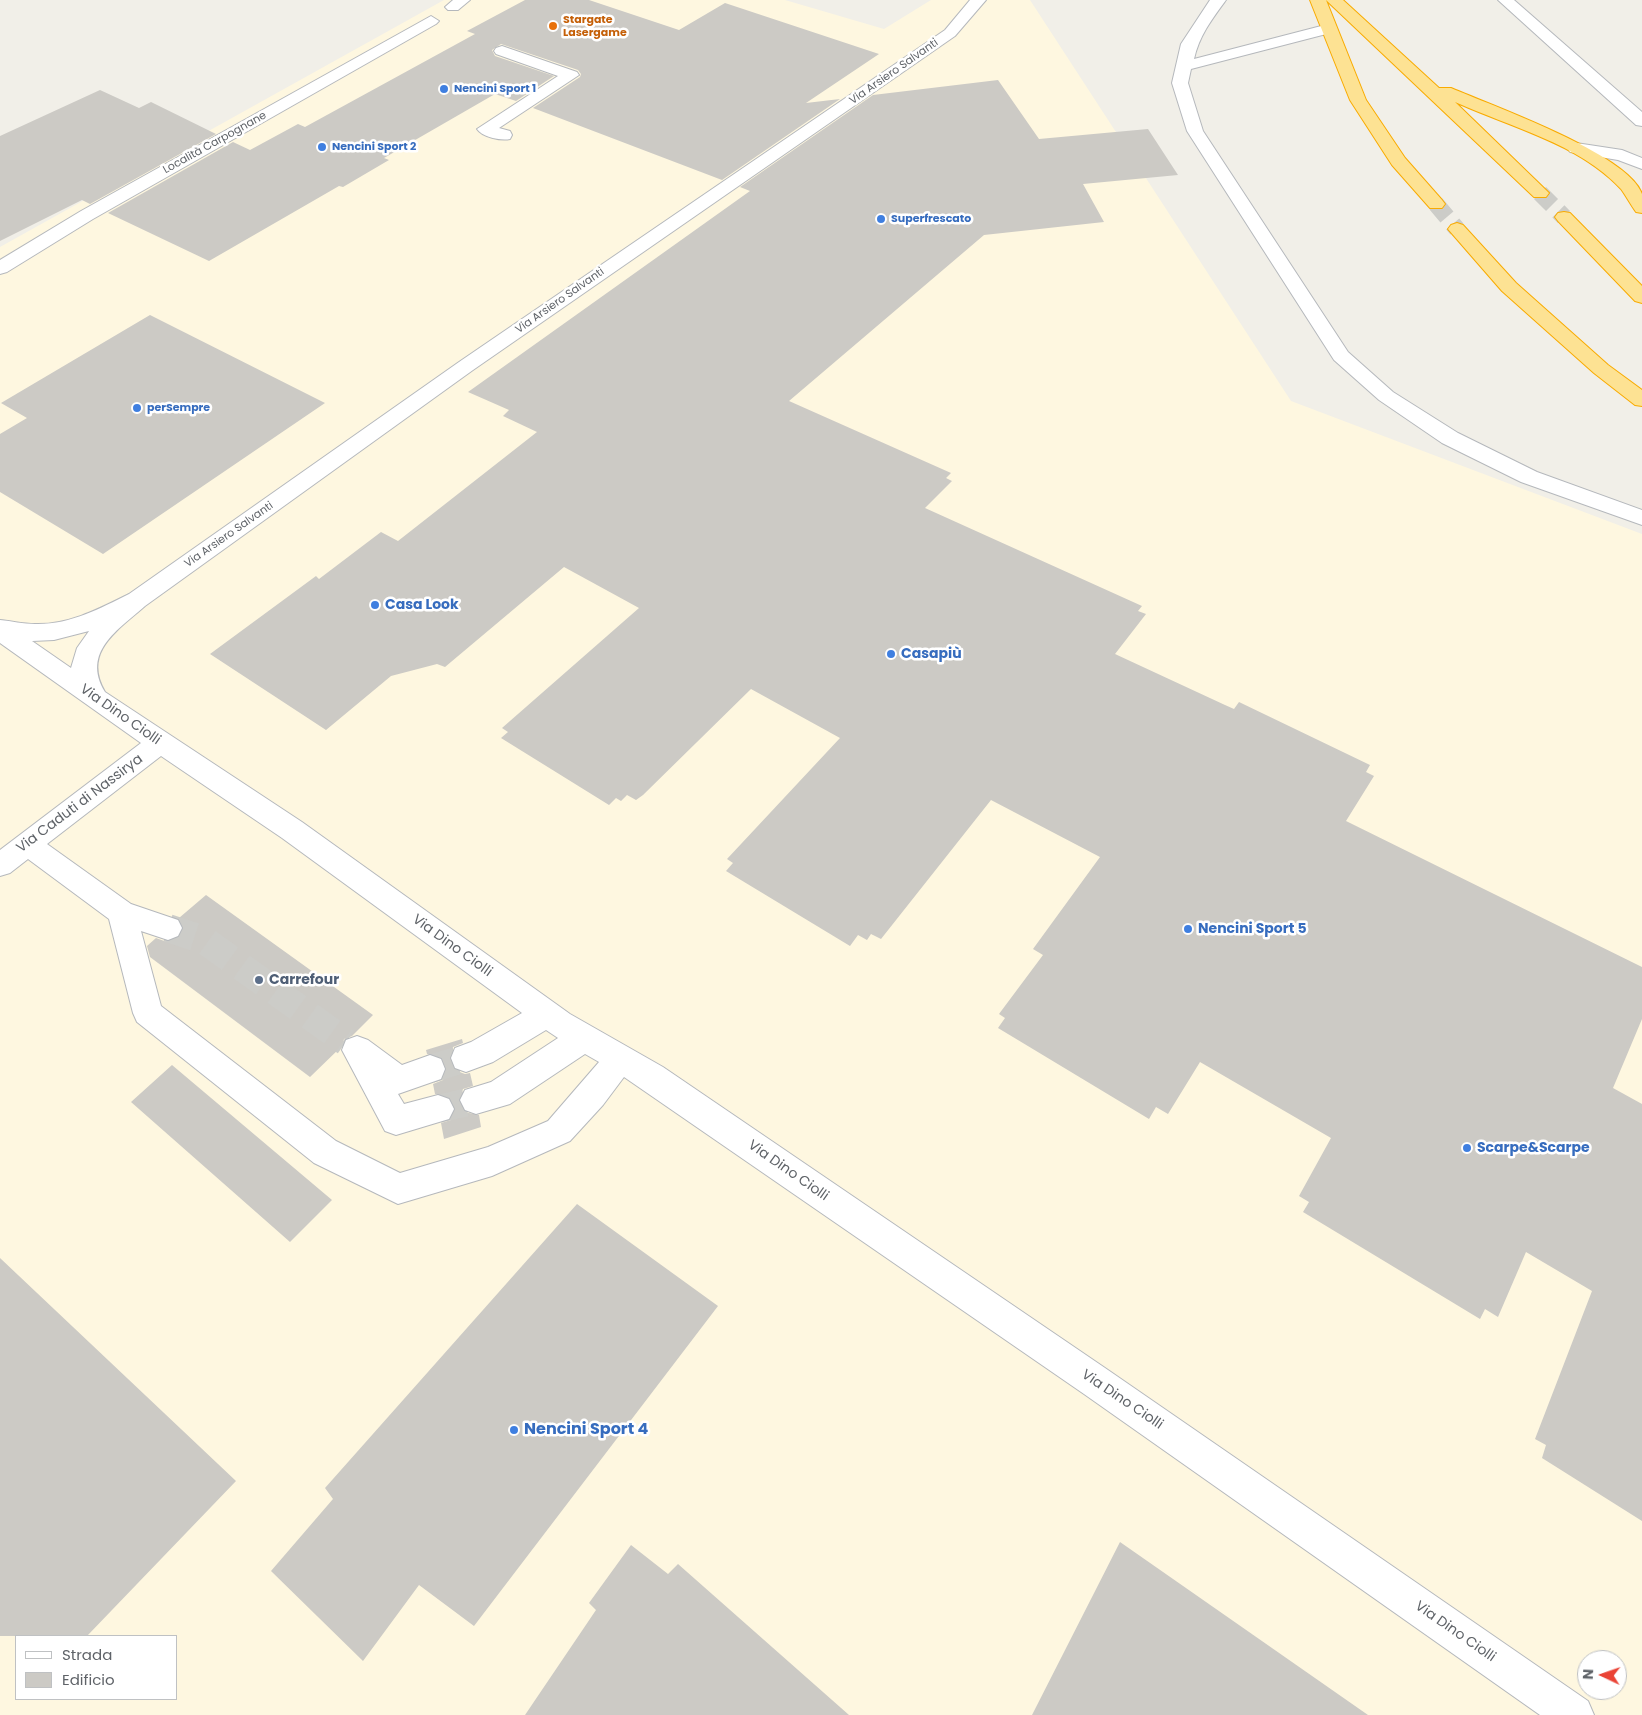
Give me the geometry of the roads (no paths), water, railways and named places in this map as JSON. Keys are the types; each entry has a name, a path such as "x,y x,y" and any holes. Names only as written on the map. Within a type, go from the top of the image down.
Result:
{"highway":[{"path":"1318,0 1358,100 1378,134 1398,161 1436,204"},
{"path":"1334,0 1540,193"},
{"path":"1417,76 1459,98 1576,148 1623,181 1638,199 1642,208"},
{"path":"1564,217 1642,296"},
{"path":"1458,229 1516,293 1601,369 1642,400"}],"street":[{"name":"Via Arsiero Salvanti","path":"97,700 89,687 83,670 86,654 101,634 138,600 466,366 950,33 978,0"},
{"path":"1218,0 1209,10 1189,44 1180,82 1196,131 1341,356 1386,396 1450,438 1529,477 1642,518"},
{"path":"1505,0 1642,121"},
{"name":"Località Carpognane","path":"0,268 87,214 431,21"},
{"path":"1184,66 1329,29"},
{"path":"485,150 504,135 485,129 570,75 502,51"},
{"path":"1576,148 1622,155 1642,164"},
{"path":"1622,155 1642,151"},
{"name":"Via Arsiero Salvanti","path":"0,630 16,633 56,632 90,622 138,600"},
{"name":"Via Dino Ciolli","path":"0,630 97,700 292,830 547,1014 652,1077 1096,1382 1574,1715"},
{"name":"Via Caduti di Nassirya","path":"0,864 160,743"},
{"path":"27,844 122,913 168,928"},
{"path":"122,913 148,1013 325,1152 398,1189 492,1160 559,1132 592,1095 620,1058"},
{"path":"466,1058 482,1052 547,1014"},
{"path":"476,1100 499,1094 585,1037"},
{"path":"430,1070 398,1080 352,1046 396,1121 438,1110"}],"tunnel":[{"path":"1540,193 1564,217"},
{"path":"1436,204 1457,229"},
{"path":"168,928 204,940 346,1042"},
{"path":"430,1069 466,1058"},
{"path":"438,1109 476,1100"}],"place":[{"name":"Stargate Lasergame","path":"553,26"},
{"name":"Nencini Sport 1","path":"444,89"},
{"name":"Nencini Sport 2","path":"322,147"},
{"name":"Superfrescato","path":"881,219"},
{"name":"perSempre","path":"137,408"},
{"name":"Casa Look","path":"375,605"},
{"name":"Casapiù","path":"891,654"},
{"name":"Nencini Sport 5","path":"1188,929"},
{"name":"Carrefour","path":"259,980"},
{"name":"Scarpe&Scarpe","path":"1467,1148"},
{"name":"Nencini Sport 4","path":"514,1430"}]}
